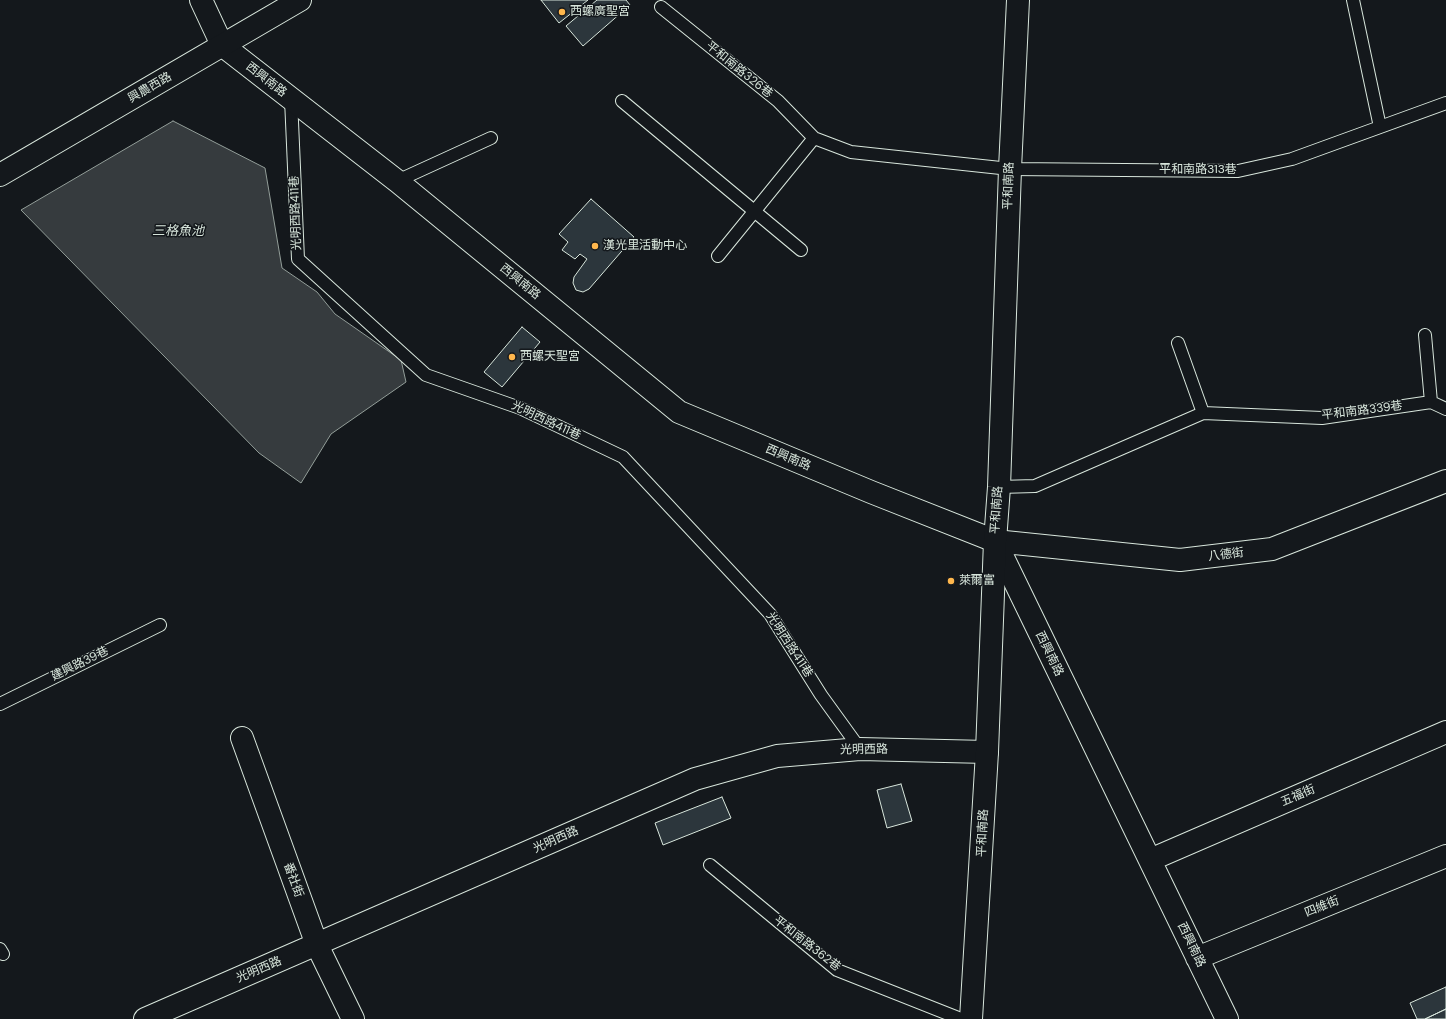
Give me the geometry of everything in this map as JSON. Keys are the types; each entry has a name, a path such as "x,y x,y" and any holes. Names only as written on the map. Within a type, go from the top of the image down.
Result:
{"street":[{"name":"西興南路","path":"201,0 222,45 397,181 679,412 871,492 995,541 1227,1019"},
{"name":"興農西路","path":"0,175 300,0"},
{"name":"平和南路","path":"972,1019 988,752 995,541 999,487 1010,169 1018,0"},
{"name":"八德街","path":"995,541 1180,560 1272,549 1446,481"},
{"name":"五福街","path":"1150,860 1446,732"},
{"name":"番社街","path":"242,738 317,945 353,1019"},
{"name":"光明西路","path":"145,1019 695,779 777,756 860,749 988,752"},
{"name":"四維街","path":"1197,958 1446,856"}],"lane":[{"path":"1353,0 1380,127"},
{"name":"平和南路326巷","path":"661,7 778,101 814,138 851,152 1010,169"},
{"name":"光明西路411巷","path":"292,99 298,259 426,375 520,408 623,458 770,614 821,695 860,749"},
{"path":"622,101 801,250"},
{"name":"平和南路313巷","path":"1010,169 1238,171 1292,159 1446,103"},
{"path":"397,181 491,138"},
{"path":"718,256 814,138"},
{"path":"1425,335 1431,402 1446,409"},
{"path":"1178,343 1204,413"},
{"name":"平和南路339巷","path":"999,487 1034,486 1204,413 1322,418 1431,402"},
{"name":"建興路39巷","path":"0,704 160,624"},
{"name":"平和南路362巷","path":"710,865 837,970 961,1019"}],"water":[{"name":"三格魚池","path":"173,121 265,168 282,268 317,292 335,314 401,360 406,382 331,434 301,483 259,453 21,210"}],"building":[{"name":"西螺廣聖宮","path":"541,0 588,0 559,23"},
{"path":"597,0 626,0 630,5 583,46 566,26"},
{"name":"漢光里活動中心","path":"591,199 634,237 589,289 583,292 576,290 573,283 574,277 587,259 580,254 575,259 562,250 568,242 559,234"},
{"name":"西螺天聖宮","path":"522,327 540,342 502,387 484,372"},
{"path":"901,784 912,821 887,828 877,790"},
{"path":"722,797 731,818 663,845 655,823"},
{"path":"1446,987 1446,1009 1425,1019 1417,1019 1410,1003"},
{"path":"1446,1009 1446,1019 1425,1019"}],"place":[{"name":"西螺廣聖宮","path":"562,12"},
{"name":"漢光里活動中心","path":"595,246"},
{"name":"西螺天聖宮","path":"512,357"},
{"name":"萊爾富","path":"951,581"}]}
